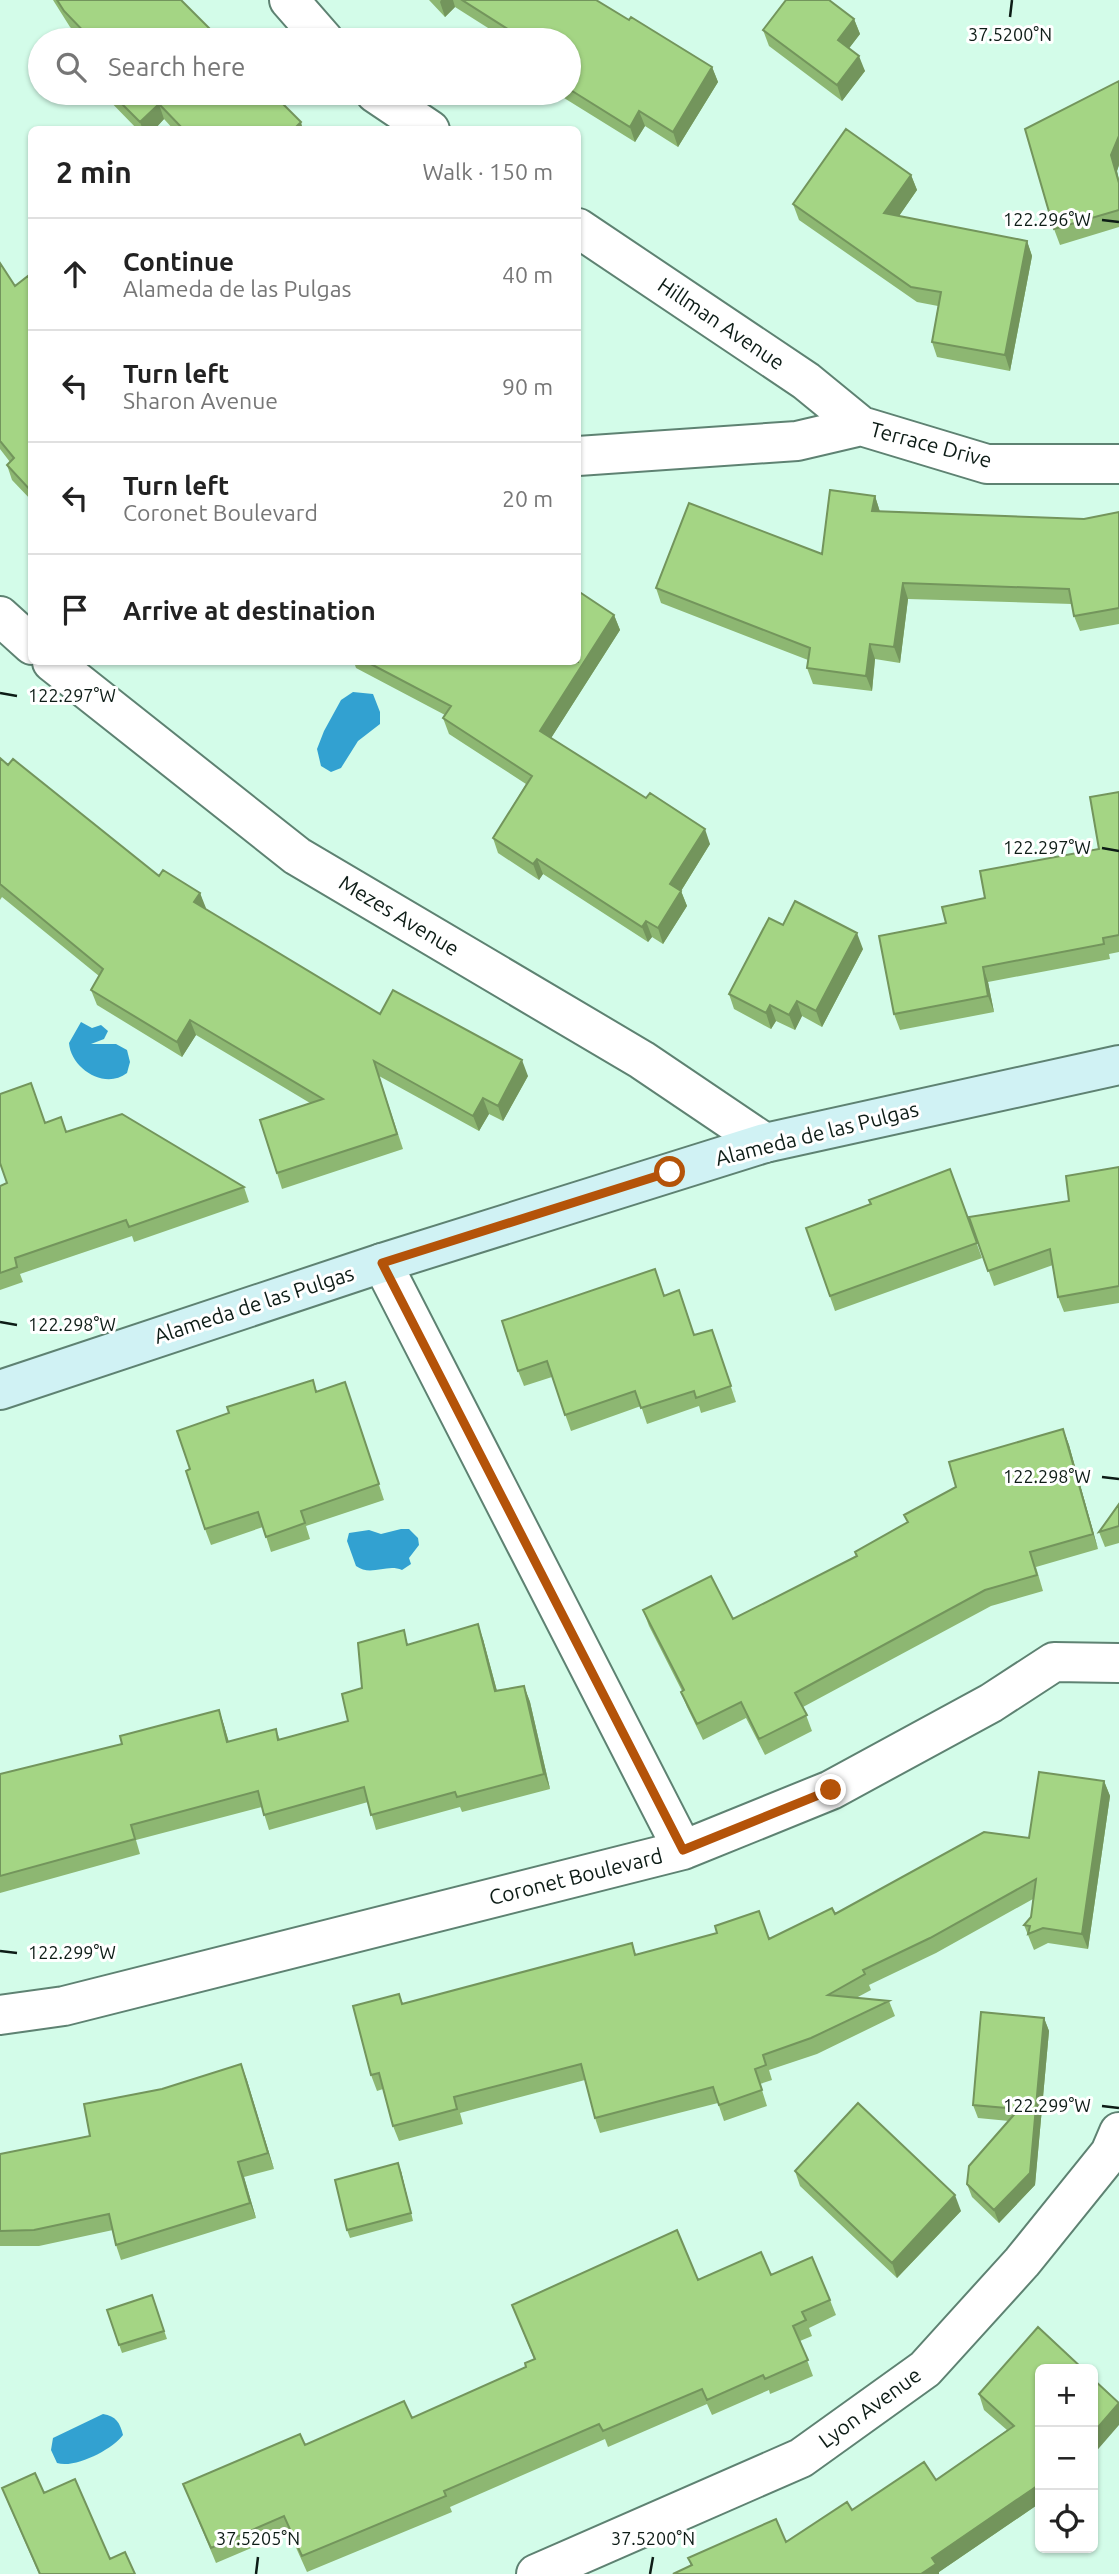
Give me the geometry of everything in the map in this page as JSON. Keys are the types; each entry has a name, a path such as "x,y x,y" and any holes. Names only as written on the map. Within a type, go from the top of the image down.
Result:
{"main road":[{"name":"Alameda de las Pulgas","path":"0,1390 382,1263 765,1143 1119,1065"}],"street":[{"path":"289,0 314,28"},
{"path":"393,105 424,126"},
{"name":"Hillman Avenue","path":"581,230 806,381 861,426"},
{"name":"Terrace Drive","path":"581,456 797,442 861,426 987,464 1119,464"},
{"name":"Mezes Avenue","path":"56,665 297,856 642,1060 765,1143"},
{"path":"382,1263 683,1850"},
{"name":"Coronet Boulevard","path":"0,2014 64,2006 683,1850 831,1790 990,1703 1054,1662 1119,1663"},
{"name":"Lyon Avenue","path":"536,2574 801,2458 925,2369 1023,2262 1110,2153 1119,2132"}],"water":[{"path":"353,692 373,694 380,712 380,724 358,741 341,768 331,772 321,766 317,749 341,700"},
{"path":"81,1022 92,1028 101,1025 108,1031 104,1039 91,1044 116,1044 127,1050 130,1062 127,1073 118,1078 100,1078 82,1068 71,1052 69,1043"},
{"path":"409,1529 418,1538 419,1545 409,1558 411,1564 402,1570 367,1570 356,1566 347,1541 349,1533 369,1530 381,1534"},
{"path":"103,2414 114,2418 123,2435 102,2452 74,2463 57,2463 51,2450 53,2438"}],"building":[{"path":"57,0 181,0 209,28 80,28"},
{"path":"462,0 596,0 629,20 631,17 712,67 673,132 639,111 630,127 581,96 581,28 506,28"},
{"path":"786,0 829,0 854,19 838,40 859,56 837,85 763,30"},
{"path":"1119,81 1119,136 1111,155 1119,183 1119,210 1054,229 1025,129"},
{"path":"123,105 158,105 140,122"},
{"path":"160,105 284,105 301,122 297,126 180,126"},
{"path":"846,129 911,175 884,213 1027,241 1005,355 932,342 941,292 911,287 793,204"},
{"path":"0,263 15,286 28,276 28,488 7,465 14,458 0,441"},
{"path":"830,490 875,496 872,511 1084,519 1119,512 1119,608 1074,616 1069,589 903,583 894,647 870,644 866,676 807,668 810,648 656,588 689,503 822,554"},
{"path":"581,593 614,615 540,731 646,798 650,793 705,829 670,884 681,891 658,928 646,921 642,927 537,859 533,864 493,838 532,776 443,718 451,706 373,665 581,665"},
{"path":"0,758 8,765 13,759 159,876 163,870 200,893 194,902 380,1014 393,990 522,1060 498,1106 483,1098 473,1116 374,1061 397,1134 277,1173 260,1120 323,1099 190,1020 177,1042 91,990 103,969 0,884"},
{"path":"1119,792 1119,935 1103,938 1104,944 983,967 988,996 894,1014 879,936 946,923 942,907 985,898 980,871 1099,849 1090,797"},
{"path":"795,901 857,933 816,1011 797,1001 789,1015 770,1005 766,1013 729,994 769,918 783,925"},
{"path":"31,1083 45,1123 61,1117 66,1132 122,1114 244,1187 129,1227 126,1220 15,1258 17,1267 0,1273 0,1186 7,1183 0,1163 0,1094"},
{"path":"1119,1167 1119,1286 1058,1297 1050,1249 988,1271 969,1217 1069,1201 1066,1176"},
{"path":"950,1169 977,1243 830,1296 806,1228 871,1204 869,1200"},
{"path":"655,1269 664,1296 679,1290 694,1335 712,1330 731,1386 696,1398 694,1391 641,1408 635,1391 565,1415 547,1361 518,1371 502,1321"},
{"path":"313,1380 316,1392 345,1382 379,1484 301,1511 305,1523 266,1537 258,1512 205,1529 186,1471 190,1469 177,1431 229,1413 227,1407"},
{"path":"1063,1429 1093,1534 1030,1552 1037,1575 985,1590 795,1693 807,1715 759,1739 741,1702 697,1724 681,1692 684,1690 643,1610 711,1576 733,1619 857,1556 855,1552 908,1522 904,1515 956,1487 949,1462"},
{"path":"1119,1504 1119,1526 1099,1532"},
{"path":"478,1624 495,1691 524,1686 544,1774 457,1797 455,1792 371,1815 364,1787 264,1815 258,1791 131,1825 135,1839 0,1876 0,1774 122,1744 120,1736 219,1710 227,1742 276,1729 278,1740 348,1721 342,1694 362,1688 358,1643 404,1630 407,1645"},
{"path":"1039,1772 1104,1781 1082,1934 1043,1928 1028,1934 1030,1926 1024,1925 1031,1917 1036,1879 930,1938 863,1970 865,1974 828,1995 889,2001 811,2038 763,2055 766,2065 755,2069 762,2090 719,2105 713,2087 595,2118 581,2064 454,2097 457,2109 393,2126 379,2073 371,2075 353,2006 399,1994 402,2004 632,1943 635,1955 717,1933 715,1926 759,1911 769,1939 832,1908 835,1914 984,1832 1029,1838"},
{"path":"981,2012 1044,2018 1030,2173 994,2210 967,2184 969,2166 1019,2109 973,2105"},
{"path":"241,2064 268,2153 238,2162 250,2203 116,2245 109,2214 34,2230 0,2231 0,2154 90,2136 84,2104 162,2089"},
{"path":"858,2103 955,2195 892,2263 795,2171"},
{"path":"398,2163 411,2213 347,2230 335,2180"},
{"path":"677,2230 698,2280 761,2252 771,2275 812,2257 830,2300 802,2312 806,2320 793,2326 808,2360 765,2379 763,2375 707,2400 702,2389 603,2431 599,2424 444,2491 446,2496 302,2556 284,2516 211,2548 183,2484 300,2434 305,2445 404,2401 412,2418 526,2367 525,2363 535,2359 512,2305"},
{"path":"152,2295 164,2331 119,2345 107,2310"},
{"path":"1038,2327 1078,2364 1035,2364 1035,2487 932,2558 936,2564 921,2574 673,2574 692,2565 688,2558 776,2519 786,2542 847,2502 852,2510 924,2462 936,2480 1014,2426 979,2394"},
{"path":"1098,2384 1119,2403 1098,2427"},
{"path":"35,2473 44,2493 75,2479 110,2559 125,2552 135,2574 40,2574 2,2488"}],"route":[{"path":"670,1172 382,1263 683,1850 831,1790"}]}
